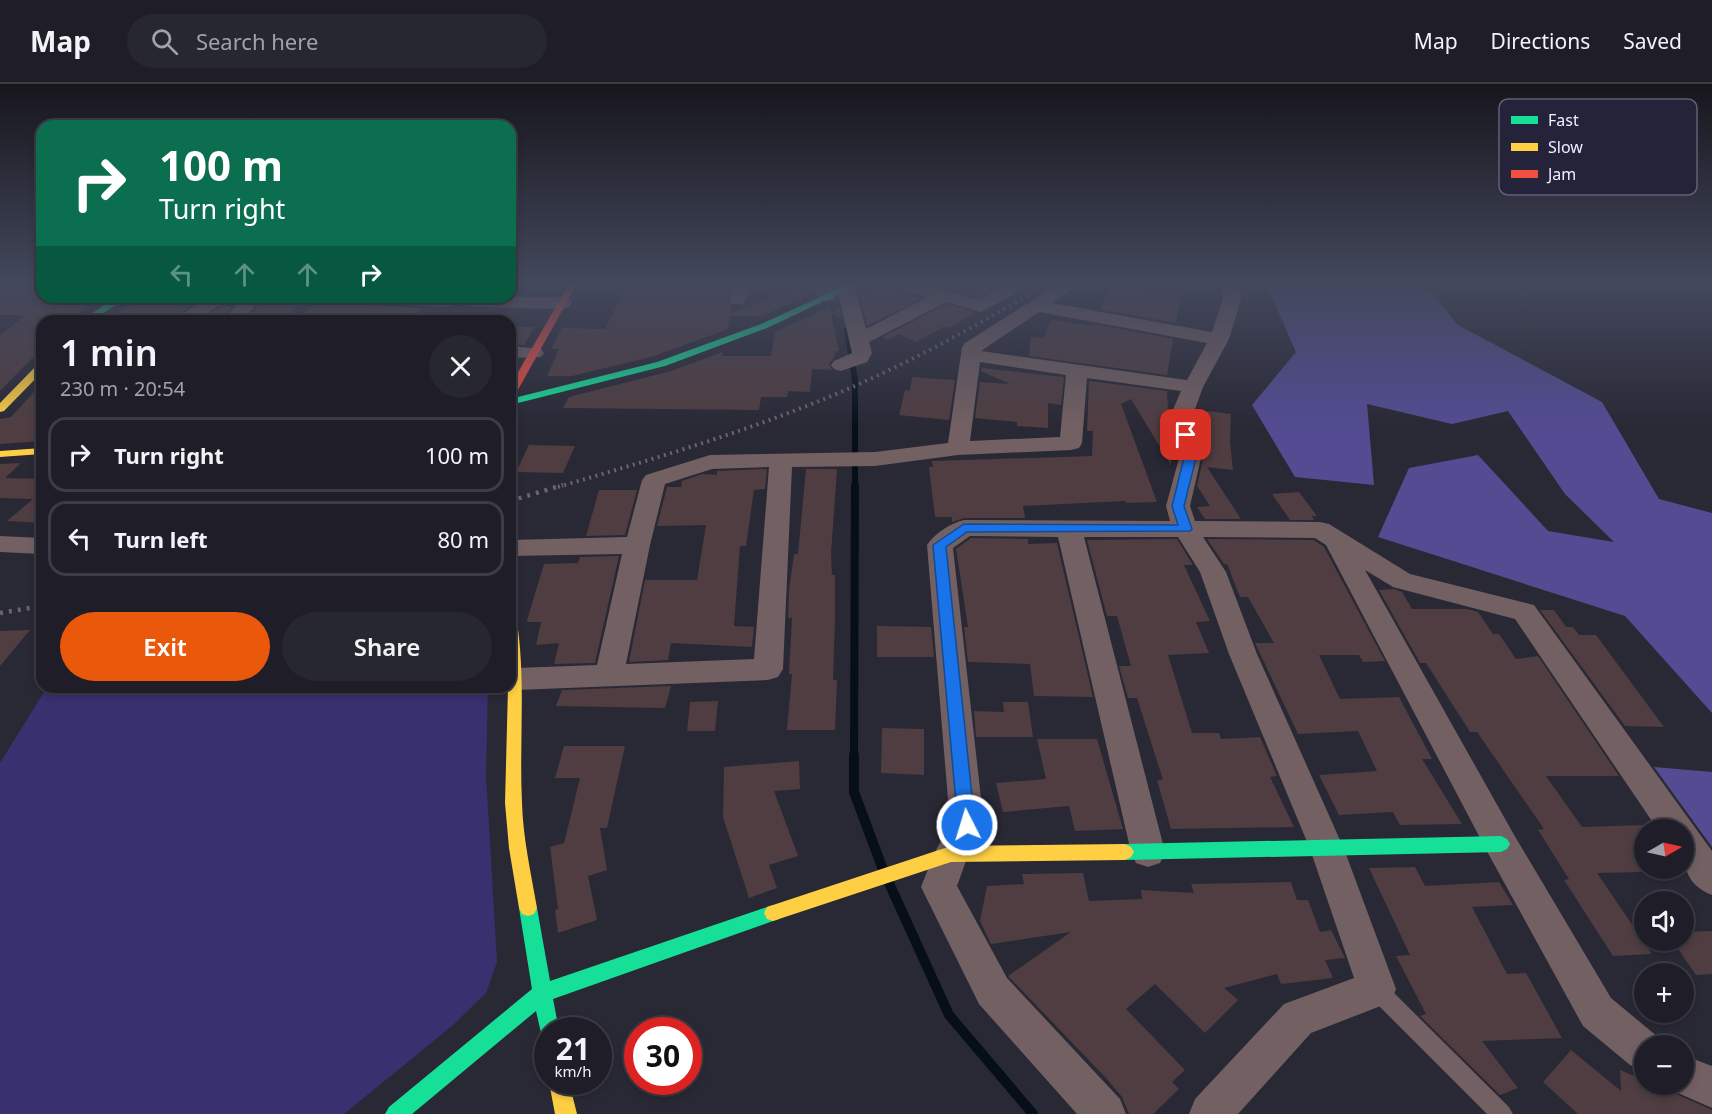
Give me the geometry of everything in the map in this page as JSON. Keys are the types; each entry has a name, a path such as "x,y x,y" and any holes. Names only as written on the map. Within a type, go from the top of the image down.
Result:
{"street":[{"path":"516,384 546,332"},
{"path":"516,400 661,364 748,332"},
{"path":"847,332 851,357 889,332"},
{"path":"958,448 972,346 994,332"},
{"path":"1181,332 1219,339"},
{"path":"1210,1114 1298,1018 1377,989 1327,849 1243,654 1213,572 1185,529 1178,506 1190,458 1183,412 1221,332"},
{"path":"516,352 534,353"},
{"path":"971,355 1193,387"},
{"path":"609,675 637,545 654,480 710,462 855,459 926,454 958,448 1071,442 1077,371"},
{"path":"0,409 36,372"},
{"path":"0,454 36,451"},
{"path":"516,655 516,679 768,669 781,460"},
{"path":"1105,1114 993,991 939,887 951,854 967,825 940,545 964,528 1320,530 1402,581 1524,612 1669,819"},
{"path":"1069,528 1148,852"},
{"path":"1337,540 1501,844 1597,1012 1634,1043"},
{"path":"0,544 36,546"},
{"path":"516,548 637,545"},
{"path":"516,693 513,787 515,835 547,1017"},
{"path":"396,1114 542,993 898,870 951,854 1327,849 1501,844"},
{"path":"1694,854 1712,879"},
{"path":"1694,1080 1712,1087"},
{"path":"562,1095 566,1114"}],"lane":[{"path":"1377,989 1502,1114"}],"shaded area":[{"path":"1287,332 1471,332 1602,402 1659,499 1712,513 1712,713 1625,616 1378,537 1409,468 1478,455 1548,531 1614,542 1565,494 1508,411 1452,424 1367,404 1374,485 1295,477 1252,405 1296,352"},
{"path":"43,693 488,693 486,776 497,962 486,993 452,1026 344,1114 0,1114 0,763"},
{"path":"1654,767 1712,772 1712,847 1694,819 1692,819"}],"building":[{"path":"4,332 36,332 36,358 31,359 0,391 0,335"},
{"path":"516,332 531,332 524,345 516,344"},
{"path":"560,332 720,332 651,357 572,376 547,376 559,349 551,349"},
{"path":"775,332 835,332 839,351 836,351 829,364 832,370 812,369 810,392 788,391 787,397 761,397 759,410 563,408 569,397 671,371 723,352 722,356 771,356"},
{"path":"892,332 934,332 916,342 899,334 888,340 883,337"},
{"path":"1046,332 1136,332 1173,339 1167,375 1029,356 1031,337 1044,338"},
{"path":"982,368 1064,377 1061,405 1048,403 1048,428 1017,426 1017,422 975,418 980,382 1010,384 981,371"},
{"path":"912,377 955,380 949,420 899,415 905,390 910,391"},
{"path":"1089,381 1167,391 1169,427 1172,427 1177,458 1171,457 1171,465 1131,399 1121,404 1157,502 1126,503 1125,501 1023,506 1025,518 964,518 952,522 952,517 935,517 929,467 933,467 932,461 1092,456 1093,431 1087,431"},
{"path":"36,390 36,441 0,444 0,419 11,417"},
{"path":"1207,411 1231,414 1230,442 1233,470 1207,467 1241,519 1205,519 1197,507 1210,506 1197,486 1203,459 1199,430 1206,431"},
{"path":"529,445 575,446 563,473 516,472"},
{"path":"21,463 5,478 36,479 36,523 7,521 33,499 0,498 0,464"},
{"path":"767,469 765,489 754,490 746,546 740,546 734,626 754,627 752,647 671,643 668,660 629,662 645,580 697,580 706,525 657,526 667,487 681,487 682,481 702,474 717,475 717,471"},
{"path":"806,469 837,469 831,554 832,575 835,575 833,680 837,680 835,730 787,730 792,674 789,674 792,618 788,618 789,590 794,554 798,554"},
{"path":"599,490 637,490 625,535 586,536"},
{"path":"1299,492 1317,516 1312,516 1314,520 1290,520 1272,494"},
{"path":"971,538 1028,539 1028,544 1057,543 1093,697 1034,696 1030,664 968,662 964,627 968,627 956,549"},
{"path":"1177,539 1193,565 1184,565 1210,621 1196,622 1209,653 1168,655 1192,733 1219,733 1221,739 1260,737 1277,776 1270,777 1294,827 1171,829 1157,780 1163,780 1137,698 1128,698 1119,666 1131,666 1117,616 1107,616 1087,540"},
{"path":"1207,539 1314,540 1324,547 1385,661 1363,662 1359,655 1319,655 1340,699 1399,697 1432,759 1422,759 1462,824 1400,825 1393,812 1339,815 1319,775 1377,771 1358,731 1298,734 1255,643 1274,643 1248,597 1240,597 1227,564 1224,564"},
{"path":"619,556 595,663 554,664 559,643 536,645 541,622 528,622 527,620 544,564 578,563 580,557"},
{"path":"1394,589 1402,592 1412,609 1467,609 1478,612 1493,634 1499,634 1516,659 1538,656 1619,776 1546,776 1582,827 1634,825 1634,872 1597,873 1634,927 1634,951 1650,951 1652,954 1613,956 1564,880 1569,879 1538,830 1544,829 1477,732 1470,732 1426,663 1420,663 1379,590"},
{"path":"1540,610 1554,610 1566,627 1573,627 1579,635 1596,635 1664,727 1625,726"},
{"path":"877,626 931,627 934,657 877,657"},
{"path":"30,630 0,666 0,631"},
{"path":"671,686 665,708 556,706 562,690"},
{"path":"718,701 715,731 687,731 690,702"},
{"path":"1003,702 1028,702 1033,737 976,737 974,711 1004,712"},
{"path":"882,728 924,729 924,775 881,773"},
{"path":"1037,739 1097,739 1123,829 1075,831 1069,806 1003,812 996,783 1046,779"},
{"path":"564,746 625,746 607,828 600,828 607,870 588,876 597,920 558,933 555,910 558,909 550,847 564,843 580,778 555,778"},
{"path":"799,761 800,789 774,791 798,856 769,865 777,888 749,898 723,817 724,767"},
{"path":"1415,867 1425,886 1499,882 1513,905 1472,907 1507,974 1526,973 1562,1038 1482,1041 1518,1088 1500,1095 1420,1016 1426,1014 1396,956 1410,955 1369,868"},
{"path":"1083,873 1089,901 1142,899 1141,890 1194,893 1191,884 1291,882 1297,900 1308,900 1320,932 1331,930 1345,958 1325,960 1333,978 1281,984 1277,974 1224,988 1238,1000 1205,1033 1155,984 1126,1009 1185,1070 1172,1082 1179,1089 1153,1114 1129,1114 1122,1097 1106,1078 1008,976 1071,932 991,944 980,921 987,886 1024,884 1022,874"},
{"path":"1712,931 1712,974 1696,975 1694,963 1688,963 1680,951 1694,951 1694,932"},
{"path":"1571,1050 1621,1091 1620,1070 1634,1076 1634,1095 1679,1095 1712,1110 1712,1114 1578,1114 1543,1082"}],"waterway":[{"path":"847,332 855,380 855,485"},
{"path":"854,756 855,485"},
{"path":"854,756 854,792 882,867"},
{"path":"889,883 949,1015 1033,1114"}],"railway":[{"path":"558,487 779,417 876,376 964,332"},
{"path":"516,499 563,485"},
{"path":"0,613 36,607"}],"traffic: fast":[{"path":"516,400 661,364 748,332"},
{"path":"1125,852 1501,844"},
{"path":"528,908 547,1017"},
{"path":"396,1114 542,993 773,913"}],"traffic: slow":[{"path":"0,409 36,372"},
{"path":"0,454 36,451"},
{"path":"515,693 513,803 528,908"},
{"path":"773,913 951,854 1125,852"},
{"path":"562,1095 566,1114"}],"traffic: jam":[{"path":"516,384 546,332"}],"route":[{"path":"967,825 940,545 964,528 1185,529 1178,506 1190,458 1186,435"}]}
